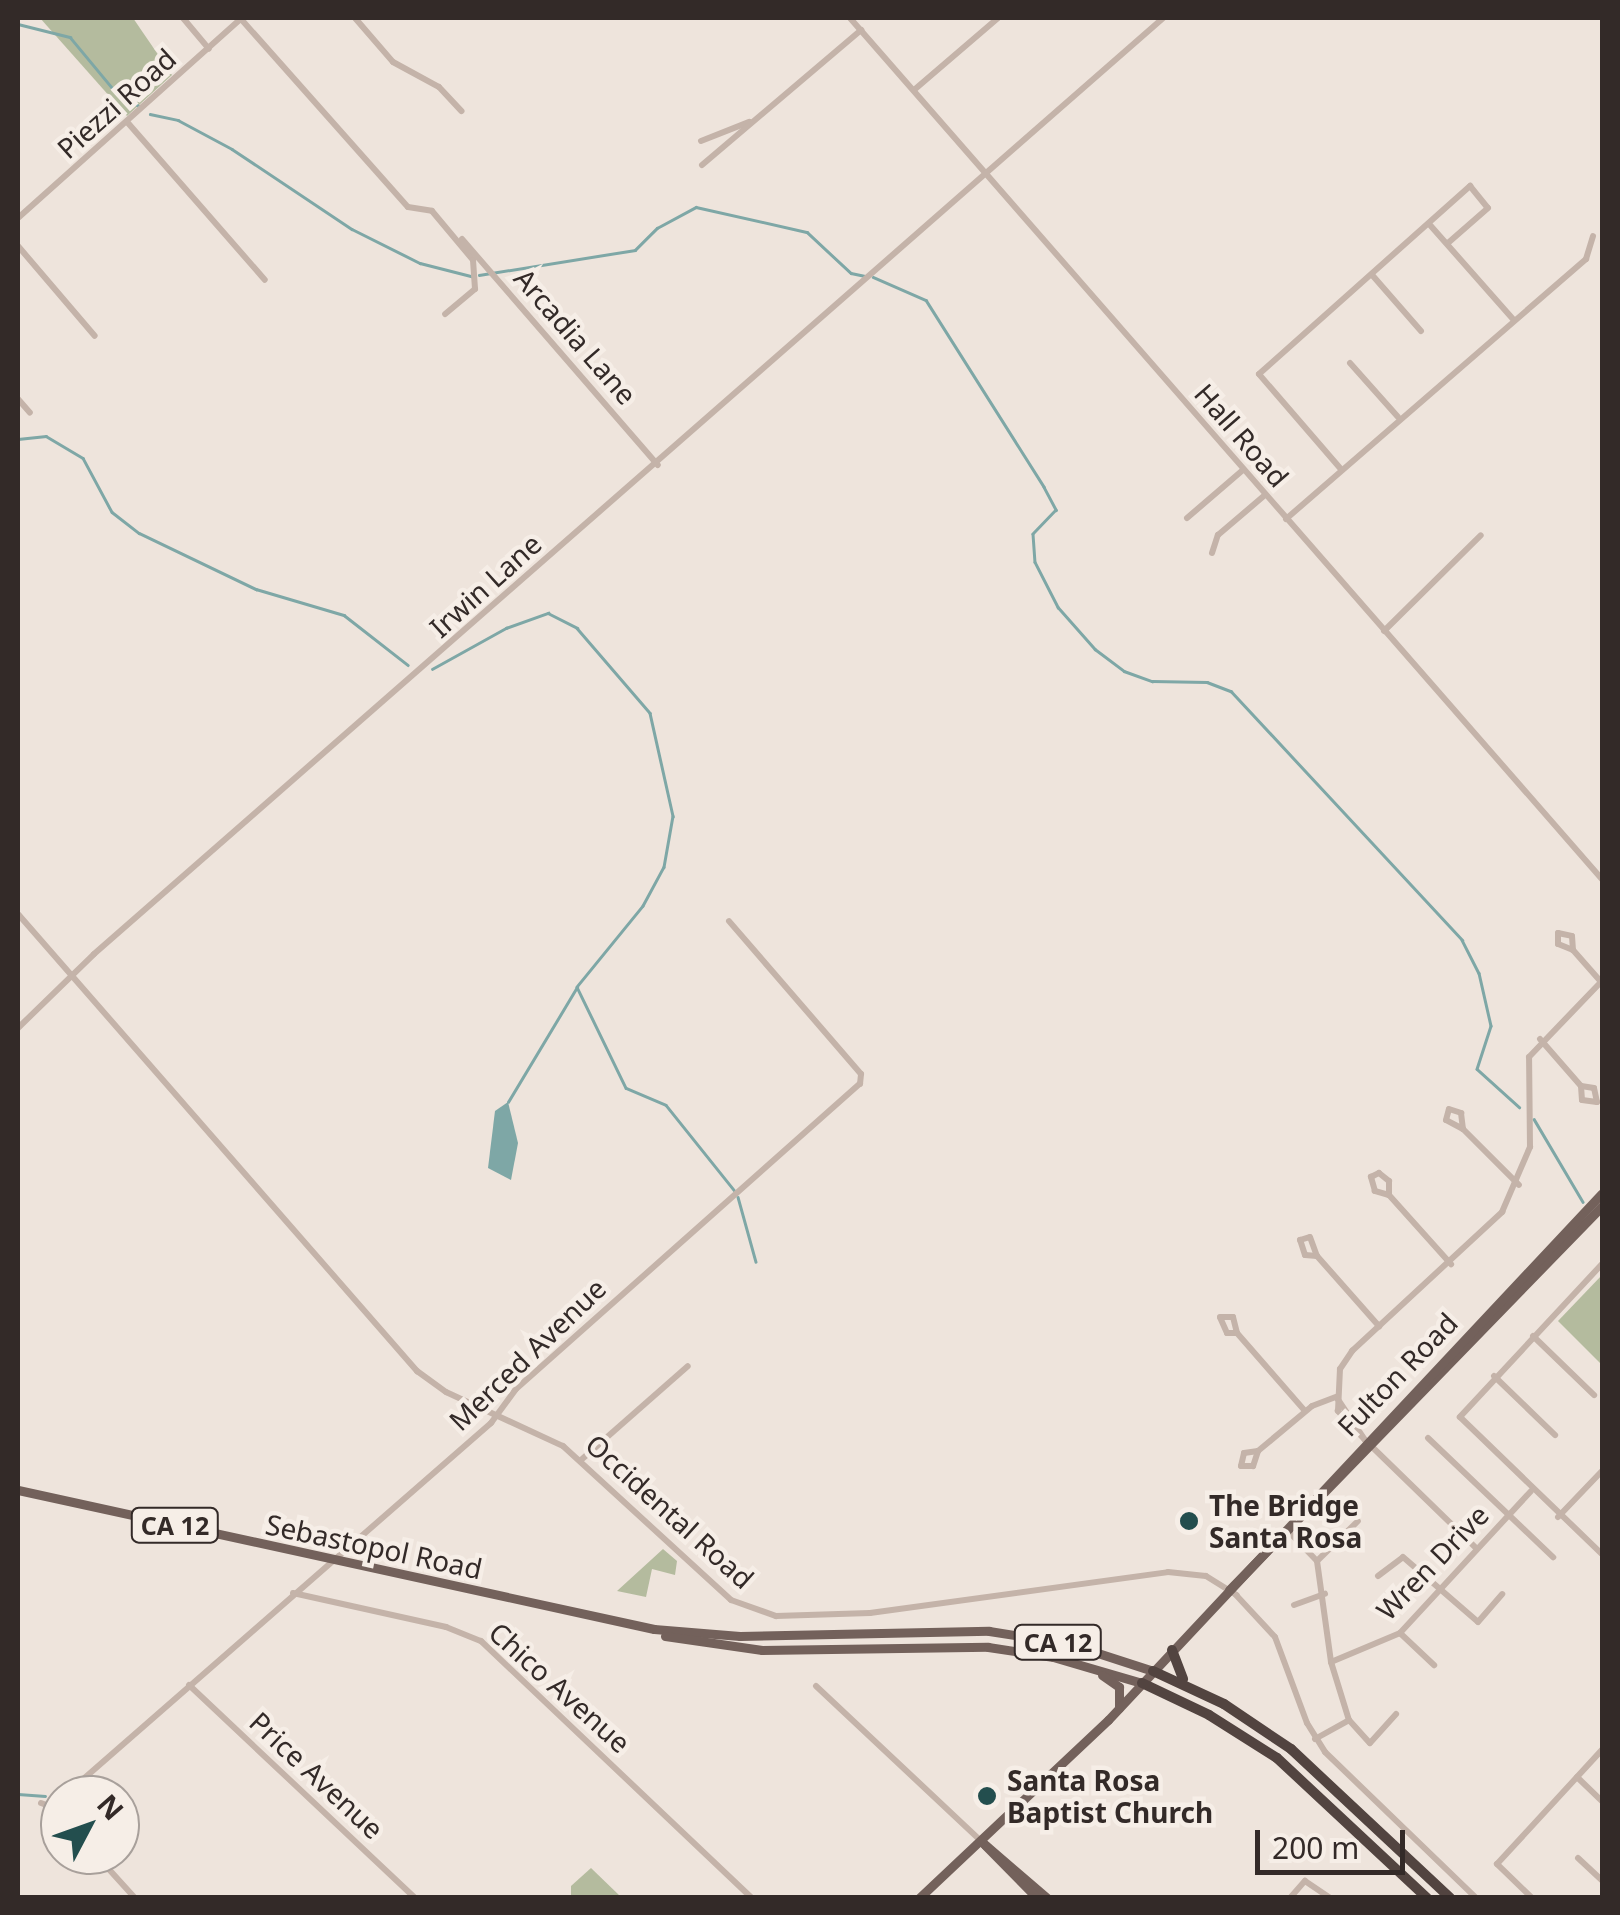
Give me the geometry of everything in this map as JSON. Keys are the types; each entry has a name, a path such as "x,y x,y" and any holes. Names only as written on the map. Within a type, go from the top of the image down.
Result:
{"highway":[{"path":"1172,1650 1175,1670 1196,1689"},
{"name":"CA 12","path":"1154,1671 1196,1689 1304,1759 1450,1898"},
{"name":"CA 12","path":"1142,1683 1224,1723 1277,1758 1427,1898"}],"main road":[{"name":"Fulton Road","path":"919,1898 983,1842 1154,1671 1368,1443 1598,1211 1602,1193"},
{"name":"Fulton Road","path":"1229,1590 1289,1532 1368,1443"},
{"name":"Sebastopol Road","path":"18,1490 731,1648 939,1645 1053,1657 1142,1683"},
{"name":"Sebastopol Road","path":"604,1620 715,1636 989,1631 1070,1644 1154,1671"},
{"path":"1053,1657 1115,1681 1118,1708"},
{"path":"983,1842 1037,1898"},
{"path":"983,1842 1047,1898"}],"street":[{"path":"182,18 209,48"},
{"path":"242,18 408,207 432,211 443,223 475,270 474,290 446,314"},
{"name":"Piezzi Road","path":"18,218 128,124 242,18"},
{"path":"355,18 393,62 439,86 461,112"},
{"name":"Hall Road","path":"850,18 1602,879"},
{"path":"914,90 998,18"},
{"name":"Irwin Lane","path":"18,1028 74,980 94,954 1163,18"},
{"path":"702,165 861,30"},
{"path":"700,141 755,120"},
{"path":"128,124 265,280"},
{"path":"1340,468 1259,374 1470,186 1488,208 1450,242"},
{"path":"1430,225 1450,242 1513,319"},
{"name":"Arcadia Lane","path":"460,236 658,464"},
{"path":"1286,519 1398,417 1586,259 1593,236"},
{"path":"18,246 95,336"},
{"path":"1373,276 1421,331"},
{"path":"1350,363 1398,417"},
{"path":"18,399 30,413"},
{"path":"1187,518 1243,470"},
{"path":"1212,553 1218,535 1265,495"},
{"path":"1384,631 1481,535"},
{"name":"Occidental Road","path":"18,914 412,1366 439,1388 582,1460 725,1596 763,1614 896,1611 1178,1571 1206,1576 1229,1590 1283,1651 1315,1739 1476,1898"},
{"name":"Merced Avenue","path":"88,1775 497,1414 516,1389 860,1084 861,1074 729,920"},
{"path":"1476,1548 1348,1422 1336,1397 1340,1369 1379,1326 1451,1264 1502,1212 1519,1185 1530,1147 1529,1058 1540,1040 1602,981 1573,950"},
{"path":"1540,1040 1581,1086"},
{"path":"1463,1129 1519,1185"},
{"path":"1389,1194 1451,1264"},
{"path":"1317,1256 1379,1326"},
{"path":"1602,1264 1460,1417 1558,1517 1602,1553"},
{"path":"1238,1333 1305,1411"},
{"path":"1533,1336 1594,1395"},
{"path":"582,1460 688,1366"},
{"path":"1494,1376 1555,1436"},
{"path":"1258,1451 1305,1411 1336,1397"},
{"name":"Wren Drive","path":"1428,1438 1553,1557"},
{"path":"1558,1517 1602,1470"},
{"name":"Wren Drive","path":"1330,1662 1400,1633 1531,1491"},
{"path":"1318,1561 1358,1521"},
{"path":"1289,1532 1318,1561 1325,1594 1330,1662 1348,1720 1370,1742 1396,1714"},
{"path":"1378,1576 1403,1558 1478,1622 1502,1594"},
{"name":"Chico Avenue","path":"293,1594 446,1627 481,1641 752,1898"},
{"path":"1294,1605 1325,1594"},
{"path":"1400,1633 1434,1666"},
{"name":"Price Avenue","path":"189,1685 415,1898"},
{"path":"816,1686 983,1842"},
{"path":"1315,1739 1348,1720"},
{"path":"1532,1898 1497,1864 1602,1750"},
{"path":"1578,1777 1602,1801"},
{"path":"1578,1858 1602,1880"},
{"path":"114,1875 135,1898"},
{"path":"1290,1898 1305,1881 1330,1898"}],"green space":[{"path":"40,18 133,18 172,75 127,116"},
{"path":"1602,1275 1602,1365 1558,1321"},
{"path":"663,1549 677,1561 675,1575 652,1569 646,1597 617,1591"},
{"path":"591,1868 620,1896 571,1897 571,1886"}],"water":[{"path":"508,1102 518,1143 511,1180 488,1168 495,1111"}],"waterway":[{"path":"18,24 70,37 114,90 139,106"},
{"path":"150,114 178,120 232,149 352,229 420,263 471,276"},
{"path":"479,275 635,250 657,228 696,207 807,232 851,273 865,276"},
{"path":"873,277 926,300 1044,487 1056,510 1033,534 1035,562 1058,607 1095,649 1124,671 1152,681 1207,682 1231,691 1462,940 1479,973 1491,1026 1477,1069 1519,1107"},
{"path":"18,439 46,436 83,458 112,512 139,533 256,589 344,615 408,665"},
{"path":"432,669 506,628 548,613 577,628 650,713 673,816 664,867 643,906 577,987 626,1088 666,1105 734,1190"},
{"path":"508,1102 577,987"},
{"path":"1534,1119 1583,1202"},
{"path":"738,1197 756,1262"},
{"path":"18,1794 40,1796"}],"place":[{"name":"The Bridge Santa Rosa","path":"1189,1521"},
{"name":"Santa Rosa Baptist Church","path":"987,1796"}]}
